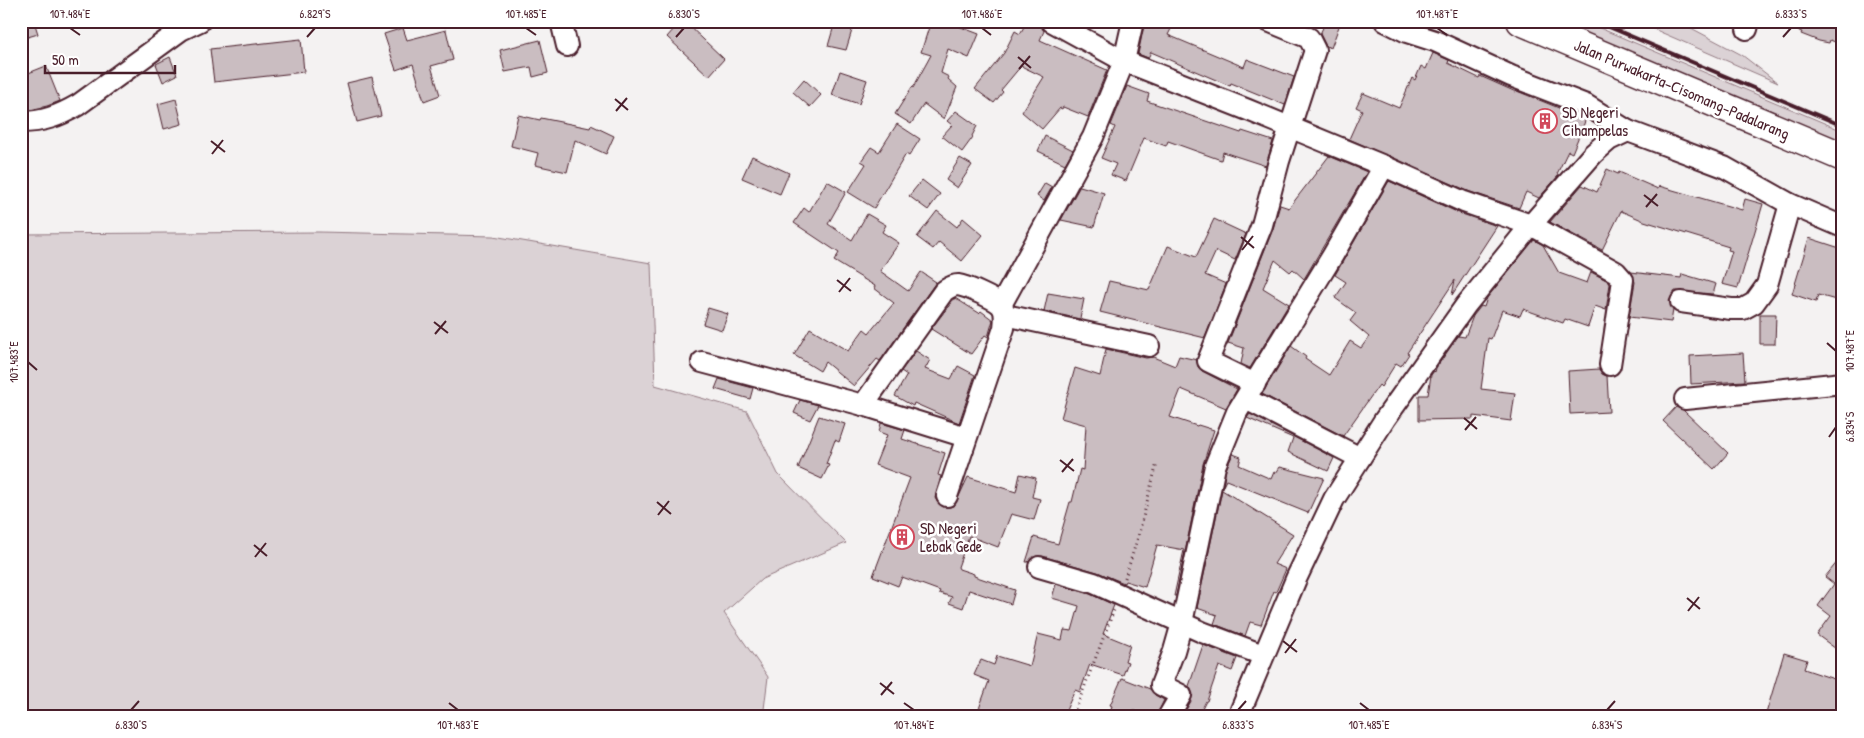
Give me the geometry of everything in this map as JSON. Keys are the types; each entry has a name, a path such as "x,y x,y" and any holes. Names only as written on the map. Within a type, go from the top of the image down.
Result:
{"highway":[{"name":"Jalan Purwakarta–Cisomang–Padalarang","path":"1521,21 1843,157"}],"street":[{"path":"21,122 49,119 66,112 111,82 180,30 200,21"},
{"path":"561,21 567,46"},
{"path":"1051,21 1124,61 1384,166 1464,202 1531,225 1620,276 1623,280 1610,365"},
{"path":"947,496 1004,328 1003,310 1093,137 1124,61 1133,21"},
{"path":"1268,21 1309,38 1315,50 1262,225 1208,361 1250,391 1360,458"},
{"path":"1385,21 1407,32 1435,41 1512,76 1586,106 1628,131 1724,167 1790,204 1843,228"},
{"path":"1238,717 1296,579 1334,499 1385,419 1466,305 1531,225 1594,154 1609,140 1628,131"},
{"path":"1168,717 1181,695 1161,685 1182,623 1215,466 1237,412 1333,255 1384,166"},
{"path":"1681,302 1743,310 1754,303 1767,286 1790,204"},
{"path":"863,405 944,291 952,286 960,285 991,298 1003,310 1149,346"},
{"path":"702,362 863,405 966,436"},
{"path":"1685,399 1843,383"},
{"path":"1039,567 1094,583 1182,623 1263,655"}],"shaded area":[{"path":"1555,21 1583,21 1843,131 1843,142"},
{"path":"1635,21 1678,21 1742,55 1778,83"},
{"path":"319,232 493,236 651,263 655,385 747,411 778,474 846,543 762,579 724,613 768,677 763,717 21,717 21,234"}],"building":[{"path":"21,21 34,21 38,34 21,39"},
{"path":"681,21 684,21 724,59 709,76 667,37"},
{"path":"931,21 945,21 979,34 969,58 948,49 941,73 949,77 948,79 957,87 944,119 924,104 911,124 895,114 913,88 931,55 921,52"},
{"path":"1027,21 1040,25 1044,31 1040,40 1107,70 1088,117 1063,107 1042,129 1022,112 1044,77 1021,66 1001,90 1003,92 994,103 975,89 1004,53 1015,31 1020,34"},
{"path":"1145,21 1158,21 1172,27 1168,35 1244,67 1247,59 1294,77 1285,105 1231,83 1230,86 1151,52 1148,58 1138,54"},
{"path":"1326,21 1341,21 1331,48 1326,46 1320,34"},
{"path":"1777,21 1843,21 1843,45 1830,40 1829,43 1819,41 1801,34 1802,32 1777,23"},
{"path":"835,22 853,27 846,50 828,46"},
{"path":"403,28 407,40 446,30 453,60 431,66 440,95 424,101 413,64 396,70 384,34"},
{"path":"301,39 304,72 214,82 210,49"},
{"path":"540,40 548,73 533,77 531,67 505,72 500,50"},
{"path":"1433,53 1449,60 1448,63 1479,78 1480,76 1586,119 1572,153 1568,151 1557,174 1559,175 1539,198 1526,192 1519,208 1468,191 1349,139 1362,110 1356,107 1363,93 1399,108 1412,78 1415,80 1421,66 1426,69"},
{"path":"170,57 177,75 163,82 156,64"},
{"path":"46,66 60,101 30,110 21,86 21,76"},
{"path":"840,71 867,80 859,104 832,95"},
{"path":"372,77 381,116 357,122 347,83"},
{"path":"804,79 821,95 810,107 793,92"},
{"path":"1127,86 1149,94 1147,101 1241,133 1242,131 1273,141 1266,166 1223,152 1221,160 1168,141 1166,146 1144,138 1126,181 1111,175 1116,164 1101,158 1115,127 1111,125"},
{"path":"176,99 182,124 164,129 158,104"},
{"path":"956,111 977,126 973,137 962,152 942,136 952,125 947,121"},
{"path":"518,115 590,128 591,125 614,136 606,154 575,140 567,172 535,165 538,153 511,146"},
{"path":"897,124 920,139 909,156 906,154 874,208 848,192 866,164 861,161 871,147 879,152"},
{"path":"1045,136 1073,150 1065,164 1038,151"},
{"path":"752,156 789,173 780,194 742,178"},
{"path":"1329,156 1367,172 1304,279 1293,269 1290,272 1275,260 1263,288 1289,304 1250,368 1241,364 1244,348 1228,343 1273,229 1280,205 1289,208"},
{"path":"960,158 972,165 957,188 946,180"},
{"path":"1607,169 1618,174 1619,172 1658,189 1659,186 1742,210 1745,199 1763,204 1738,288 1722,284 1732,251 1728,250 1729,247 1644,221 1621,211 1602,250 1550,222 1582,185 1597,192"},
{"path":"922,180 940,194 928,210 909,196"},
{"path":"827,181 846,192 828,224 852,240 867,214 886,225 882,232 899,243 880,271 908,291 921,272 936,282 880,361 877,359 854,386 825,362 820,371 794,355 810,328 848,351 864,329 869,333 894,303 874,288 875,286 834,261 839,253 794,223 804,208 809,212"},
{"path":"1389,181 1459,213 1497,226 1452,295 1455,280 1407,353 1409,354 1401,366 1396,363 1381,387 1379,385 1343,436 1262,394 1291,346 1306,357 1305,359 1329,375 1350,341 1361,348 1369,337 1350,321 1356,313 1335,298 1346,282 1335,275"},
{"path":"1045,183 1052,187 1044,201 1037,196"},
{"path":"1080,186 1104,193 1094,227 1061,220"},
{"path":"937,211 957,227 963,218 983,235 962,261 939,242 933,249 917,237"},
{"path":"1214,219 1246,234 1235,260 1216,251 1205,275 1226,284 1205,338 1100,312 1109,281 1149,290 1168,246 1196,257"},
{"path":"1809,238 1843,249 1843,302 1818,295 1816,302 1792,294"},
{"path":"1534,240 1543,245 1559,273 1587,283 1591,272 1608,281 1610,284 1606,310 1595,306 1588,327 1565,319 1563,323 1523,309 1520,316 1502,310 1491,339 1488,338 1481,389 1515,393 1511,421 1473,416 1473,419 1419,420 1419,395 1428,395 1431,375 1435,372 1458,336 1465,337 1473,316 1481,306 1484,307 1487,298"},
{"path":"1631,272 1681,278 1682,274 1716,284 1713,294 1675,291 1669,301 1673,310 1671,322 1629,317 1635,282"},
{"path":"1048,293 1084,299 1080,319 1044,311"},
{"path":"955,298 979,313 981,311 993,320 988,337 985,335 971,354 931,329"},
{"path":"708,308 728,314 722,330 703,324"},
{"path":"1760,314 1776,314 1775,344 1760,344"},
{"path":"1106,349 1146,358 1153,357 1175,366 1179,356 1197,360 1198,367 1202,371 1237,389 1226,408 1181,389 1170,417 1214,430 1203,464 1176,596 1174,596 1184,550 1157,545 1145,587 1125,581 1124,583 1097,572 1042,556 1036,556 1026,562 1034,537 1058,544 1070,502 1072,502 1080,469 1083,470 1086,425 1061,418 1075,368 1100,376"},
{"path":"916,351 930,360 925,369 951,379 958,366 975,375 959,423 914,403 913,406 895,396 907,375 901,371"},
{"path":"1743,353 1745,381 1691,384 1690,356"},
{"path":"1599,369 1602,374 1607,376 1609,412 1570,414 1568,371"},
{"path":"719,379 753,388 750,399 715,389"},
{"path":"800,400 818,405 810,420 794,413"},
{"path":"1676,407 1683,410 1728,453 1714,469 1663,421"},
{"path":"1250,414 1334,458 1328,471 1288,452 1293,438 1247,418"},
{"path":"819,416 845,424 839,442 835,440 826,464 829,465 822,479 798,468"},
{"path":"881,423 905,430 902,439 945,453 938,475 941,476 935,498 943,507 955,505 968,477 1016,492 1020,474 1036,478 1032,497 1040,499 1034,520 1011,514 998,547 969,536 958,567 974,574 974,576 1015,590 1011,604 969,590 963,608 949,603 952,597 902,577 898,586 873,576 910,478 875,465 887,435 879,432"},
{"path":"1233,454 1241,457 1239,465 1271,479 1274,472 1276,473 1280,467 1324,478 1308,513 1226,480 1223,486 1226,469"},
{"path":"1222,490 1293,534 1274,564 1286,569 1276,592 1274,591 1261,625 1250,622 1245,636 1214,624 1217,615 1197,608"},
{"path":"1843,555 1843,654 1817,635 1831,616 1818,606 1834,584 1825,577"},
{"path":"1056,584 1090,594 1114,605 1103,634 1130,645 1125,661 1128,662 1123,675 1090,664 1080,692 1075,690 1063,717 976,717 989,681 974,675 981,660 994,665 997,656 1030,666 1038,634 1062,640 1064,630 1072,631 1079,606 1052,598"},
{"path":"1203,645 1237,658 1232,671 1219,666 1207,701 1198,717 1182,717 1191,701 1193,694 1189,686"},
{"path":"1784,653 1807,660 1804,669 1843,682 1843,717 1765,717"},
{"path":"1122,678 1150,689 1155,695 1164,700 1156,717 1150,717 1133,710 1130,717 1108,717 1112,706 1110,705"}],"railway":[{"path":"1595,21 1843,126"}],"place":[{"name":"SD Negeri Cihampelas","path":"1545,121"},
{"name":"SD Negeri Lebak Gede","path":"902,537"}]}
